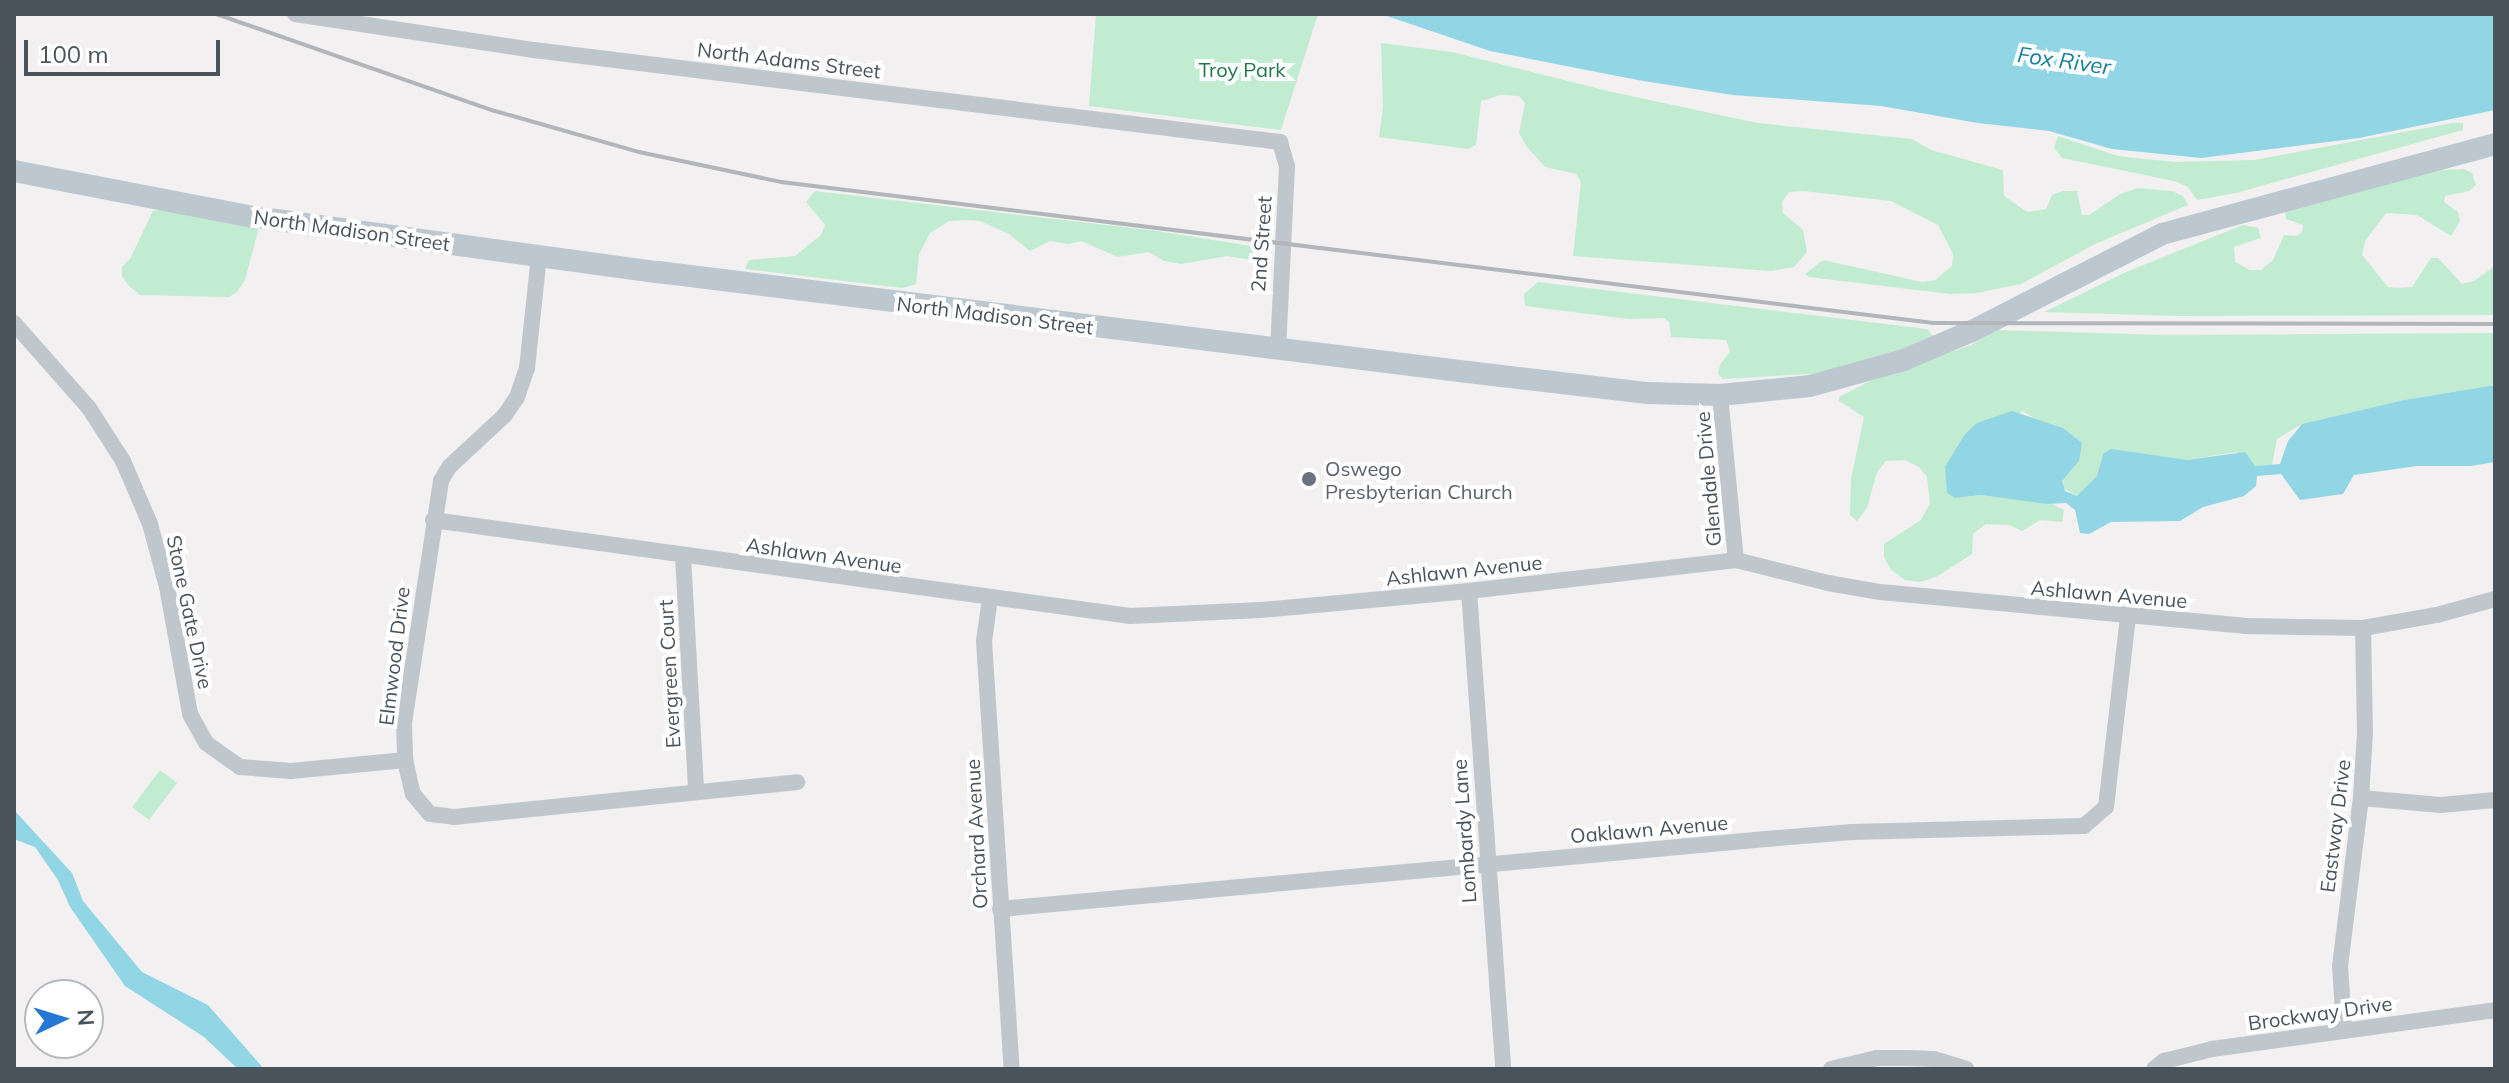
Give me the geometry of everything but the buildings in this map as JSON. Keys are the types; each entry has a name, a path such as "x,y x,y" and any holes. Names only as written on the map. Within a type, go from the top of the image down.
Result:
{"street":[{"name":"North Adams Street","path":"295,14 534,50 1280,142"},
{"name":"2nd Street","path":"1278,349 1287,166 1280,142"},
{"name":"North Madison Street","path":"14,171 254,217 539,256 1648,393 1720,395 1810,386 1904,360 1972,331 2162,234 2495,144"},
{"name":"Elmwood Drive","path":"539,256 527,368 517,397 505,415 449,467 441,481 404,724 405,760 413,794 420,807 441,817 696,789 797,782"},
{"name":"Stone Gate Drive","path":"14,323 89,408 123,461 150,524 170,601 190,714 206,743 240,767 291,771 405,760"},
{"name":"Glendale Drive","path":"1720,395 1736,560"},
{"name":"Ashlawn Avenue","path":"433,520 1130,616 1261,610 1469,591 1736,560 1828,583 1880,592 2290,628 2363,628 2437,615 2495,599"},
{"name":"Evergreen Court","path":"683,556 696,789"},
{"name":"Lombardy Lane","path":"1469,591 1486,864 1503,1069"},
{"name":"Orchard Avenue","path":"990,598 984,641 1012,1069"},
{"name":"Oaklawn Avenue","path":"1000,909 1852,832 2084,826 2106,807 2128,616"},
{"name":"Eastway Drive","path":"2344,1029 2340,966 2361,798 2367,695 2363,628"},
{"path":"2361,798 2441,805 2495,800"},
{"name":"Brockway Drive","path":"2154,1069 2186,1054 2344,1029 2495,1010"},
{"path":"1831,1069 1877,1058 1934,1059 1966,1069"}],"green space":[{"name":"Troy Park","path":"1096,14 1318,14 1281,130 1089,106"},
{"path":"1381,43 1452,52 1612,92 1757,123 1912,139 1931,150 2003,170 2004,196 2027,212 2046,209 2052,195 2063,191 2077,191 2082,215 2089,215 2120,194 2138,188 2172,191 2183,196 2188,205 2095,244 2021,284 1977,293 1950,294 1809,277 1805,274 1823,260 1922,282 1935,280 1952,266 1953,254 1938,225 1891,201 1803,191 1789,192 1782,202 1783,213 1803,230 1807,252 1794,267 1771,271 1573,256 1581,182 1576,174 1545,167 1527,147 1519,133 1525,103 1519,96 1501,95 1481,101 1476,145 1468,149 1379,137 1383,107"},
{"path":"2463,123 2463,130 2236,193 2197,200 2188,187 2174,181 2062,158 2054,148 2058,136 2118,156 2175,162 2254,160"},
{"path":"2464,169 2472,173 2476,185 2469,191 2445,196 2444,202 2458,212 2460,221 2451,236 2417,215 2386,213 2365,241 2362,255 2388,287 2397,288 2412,287 2431,258 2438,258 2462,284 2474,281 2495,266 2495,315 2177,316 2044,312 2126,272 2243,225 2258,228 2261,238 2234,247 2235,262 2250,270 2261,270 2273,260 2284,235 2297,236 2302,232 2303,225 2286,219 2285,211 2427,171"},
{"path":"815,191 1157,231 1263,248 1258,261 1227,256 1181,264 1164,261 1149,252 1118,257 1081,241 1069,244 1050,241 1030,251 1009,234 980,221 966,220 949,221 930,233 919,254 916,284 902,288 745,269 749,260 795,256 821,235 825,225 806,202"},
{"path":"153,211 259,227 245,280 237,292 229,297 140,295 129,286 122,276 122,267 130,259"},
{"path":"1538,282 1927,329 1933,336 1929,342 1828,373 1723,379 1718,374 1730,351 1726,340 1671,337 1669,322 1664,318 1629,319 1525,306 1524,294"},
{"path":"1994,330 2165,335 2495,333 2495,385 2404,400 2302,424 2277,439 2272,465 2255,466 2236,452 2187,460 2103,454 2097,476 2078,496 2062,488 2063,476 2070,469 2038,420 2022,411 1947,493 1955,498 1981,495 2052,504 2064,510 2062,522 2040,520 2022,531 2009,525 1986,524 1973,534 1972,554 1936,577 1920,582 1905,580 1891,570 1884,557 1884,544 1921,520 1930,503 1927,477 1919,467 1905,460 1886,461 1877,472 1867,508 1857,521 1850,515 1851,479 1864,417 1839,401 1839,397 1868,382 1971,345"},
{"path":"160,770 177,783 149,820 132,807"}],"water":[{"name":"Fox River","path":"1381,14 2495,14 2495,110 2359,138 2201,158 2112,149 2049,131 1978,123 1881,106 1733,95 1643,81 1490,51"},
{"path":"2495,385 2495,462 2471,466 2417,466 2354,475 2343,494 2300,500 2281,474 2257,476 2256,486 2244,496 2203,507 2180,521 2111,522 2089,534 2080,533 2075,510 2066,503 2047,504 1981,495 1955,498 1947,493 1945,467 1965,434 1977,423 2012,411 2063,428 2082,443 2079,461 2062,481 2065,491 2077,496 2097,476 2103,454 2111,449 2187,460 2245,452 2255,466 2280,464 2288,441 2302,424 2404,400"},
{"path":"14,810 72,873 83,901 142,972 208,1005 264,1069 238,1069 204,1037 125,986 70,907 58,880 35,847 14,839"}],"railway":[{"path":"216,14 495,111 639,152 781,182 1933,323 2495,324"}],"place":[{"name":"Oswego Presbyterian Church","path":"1309,479"}]}
